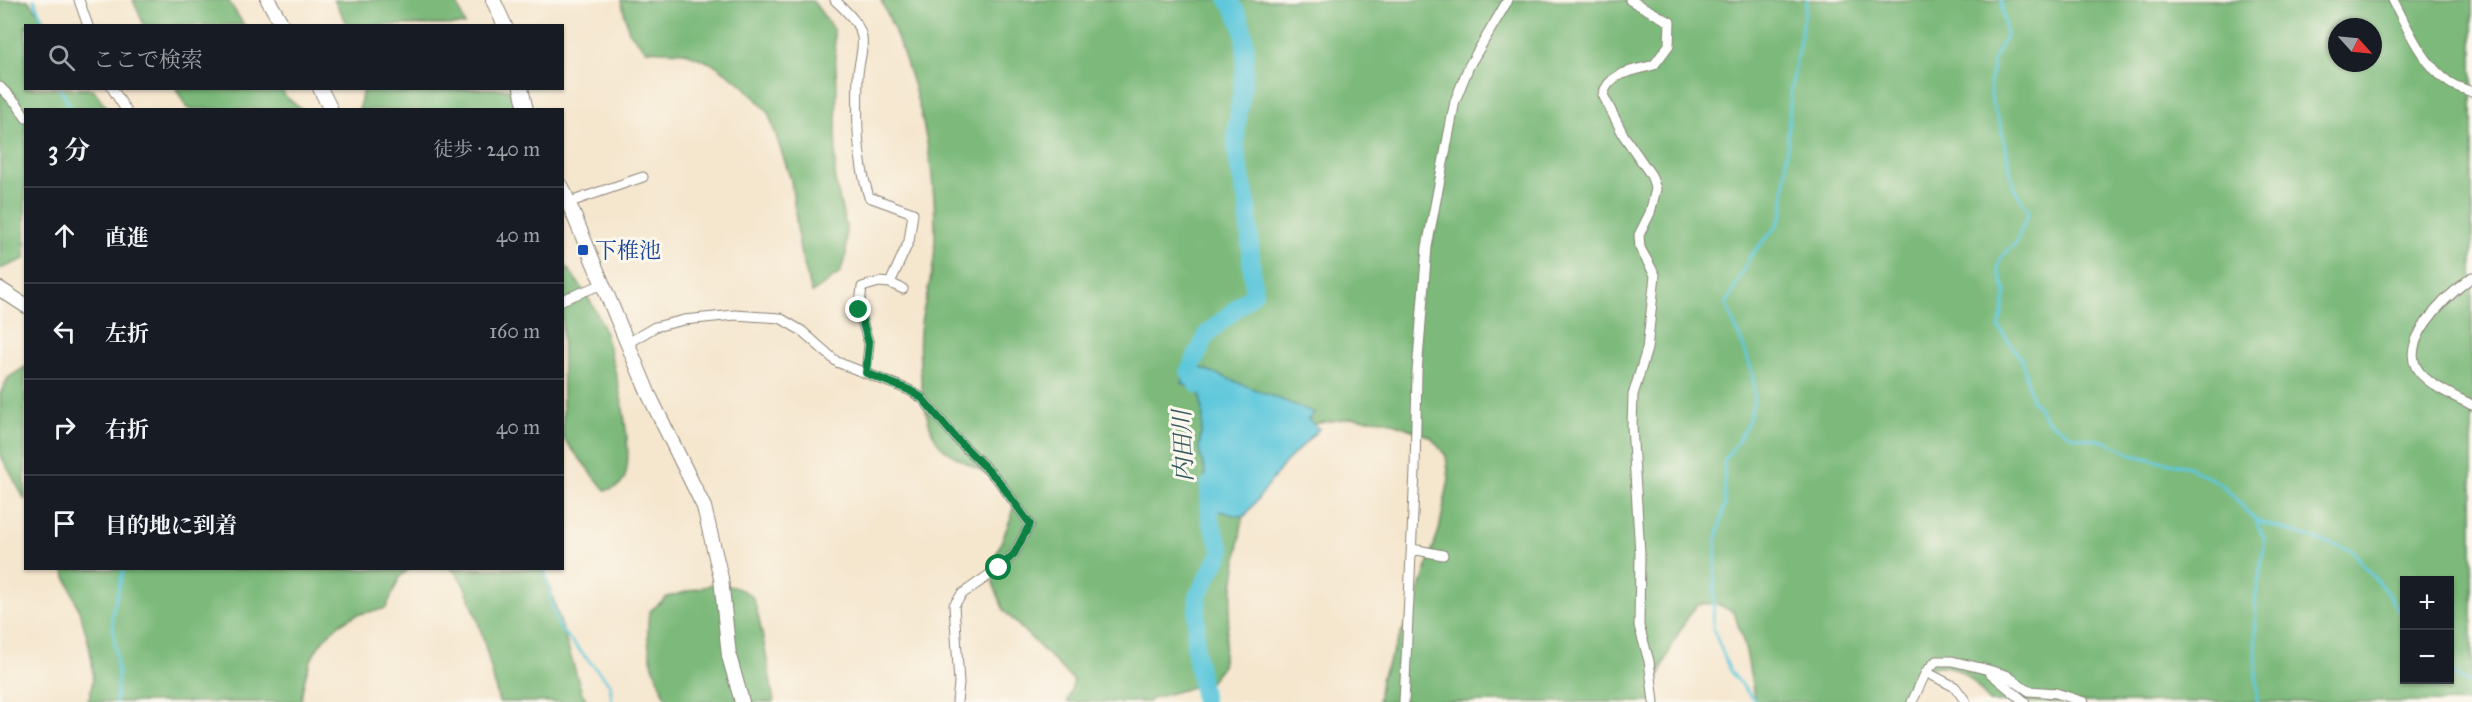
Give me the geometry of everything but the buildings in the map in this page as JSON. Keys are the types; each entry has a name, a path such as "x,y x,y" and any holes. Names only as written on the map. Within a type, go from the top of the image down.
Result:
{"street":[{"path":"79,0 87,24"},
{"path":"268,0 282,24"},
{"path":"493,0 504,24"},
{"path":"835,0 856,22 862,39 859,67 858,147 860,169 869,197 913,213 909,241 890,283"},
{"path":"1404,702 1412,549 1417,372 1427,247 1455,101 1469,66 1508,0"},
{"path":"1630,0 1670,22 1668,45 1654,65 1617,75 1606,84 1603,95 1624,136 1651,175 1656,189 1650,213 1639,235 1640,248 1655,275 1647,349 1633,395 1632,426 1640,553 1639,626 1649,661 1654,702"},
{"path":"2393,0 2418,46 2432,65 2449,82 2472,92"},
{"path":"0,87 24,116"},
{"path":"113,90 125,108"},
{"path":"321,90 330,108"},
{"path":"521,90 526,108"},
{"path":"570,202 643,177"},
{"path":"564,191 626,344 704,507 721,578 729,656 742,702"},
{"path":"2472,277 2443,303 2422,328 2411,351 2414,364 2422,376 2472,405"},
{"path":"866,373 869,344 859,310 862,287 879,282 890,283 903,289"},
{"path":"564,299 603,284"},
{"path":"0,289 24,305"},
{"path":"626,344 655,327 684,320 735,315 780,318 802,332 837,362 909,390 922,398 956,438 998,480 1030,524 1014,554 999,568 962,594 954,605 959,683 957,702"},
{"path":"1412,549 1443,555"},
{"path":"1912,702 1926,672 1936,661 1952,661 2006,675 2028,691 2056,693 2084,702"},
{"path":"1984,669 2025,702"},
{"path":"1926,672 1955,687 1966,702"}],"green space":[{"path":"0,0 28,0 48,24 24,24 24,90 94,90 107,108 24,108 24,259 0,269"},
{"path":"133,0 228,0 243,24 144,24"},
{"path":"334,0 456,0 465,24 347,24"},
{"path":"621,0 813,1 834,30 837,87 835,180 846,227 846,255 840,273 812,293 800,251 791,180 768,112 743,85 715,65 684,52 646,50 629,32"},
{"path":"881,0 2472,0 2472,702 1989,702 1967,676 1955,669 1943,666 1932,667 1921,674 1910,685 1900,702 1755,702 1746,651 1734,612 1715,603 1697,605 1689,616 1670,651 1651,702 1378,702 1381,679 1416,600 1439,530 1449,479 1446,456 1431,437 1385,420 1351,418 1314,424 1289,434 1243,515 1222,667 1210,682 1151,699 1149,702 1067,702 1074,681 1004,611 993,583 996,555 1012,515 1014,498 991,476 951,454 939,444 926,413 921,381 920,334 935,251 935,210 922,118 904,57"},
{"path":"177,90 282,90 286,97 301,108 187,108"},
{"path":"363,90 514,90 523,108 359,108"},
{"path":"564,265 583,290 600,320 621,400 627,465 622,482 618,486 605,490 564,439"},
{"path":"24,368 24,498 0,454 0,394 8,378"},
{"path":"63,570 408,570 400,577 386,608 358,614 329,633 309,665 301,702 87,702 92,688 93,672 87,635"},
{"path":"452,570 544,570 582,693 588,702 499,702 474,609 459,577"},
{"path":"718,583 740,589 749,594 755,603 774,702 668,702 651,658 648,636 649,612 667,597"}],"water":[{"path":"1186,362 1315,413 1308,419 1319,429 1285,463 1245,516 1207,508 1205,472 1199,449 1203,418 1200,393 1182,383"}],"waterway":[{"path":"34,0 44,24"},
{"name":"内田川","path":"1198,385 1189,371 1208,333 1254,293 1248,211 1236,151 1237,124 1245,69 1244,33 1238,16 1228,0"},
{"path":"1756,702 1730,671 1713,628 1716,542 1725,504 1724,460 1740,438 1749,419 1753,401 1750,366 1726,305 1751,255 1776,227 1783,213 1791,90 1807,0"},
{"path":"2001,0 2006,36 1995,56 1990,80 1992,104 2001,127 2014,188 2029,211 2015,244 2001,257 1998,271 2006,292 1999,328 2022,360 2032,400 2048,421 2072,436 2104,441 2136,456 2189,467 2221,484 2256,521 2265,541 2255,601 2257,702"},
{"path":"61,90 71,108"},
{"name":"内田川","path":"1204,702 1195,647 1198,595 1222,551 1210,520 1209,485"},
{"path":"2256,521 2351,550 2387,593 2400,613"},
{"path":"116,702 118,675 112,614 123,570"},
{"path":"545,570 552,606 560,629 610,684 612,702"},
{"path":"2454,674 2472,686"}],"place":[{"name":"下椎池","path":"583,250"}],"route":[{"path":"859,310 869,344 866,373 909,390 922,398 956,438 998,480 1030,524 1014,554 999,568"}]}
